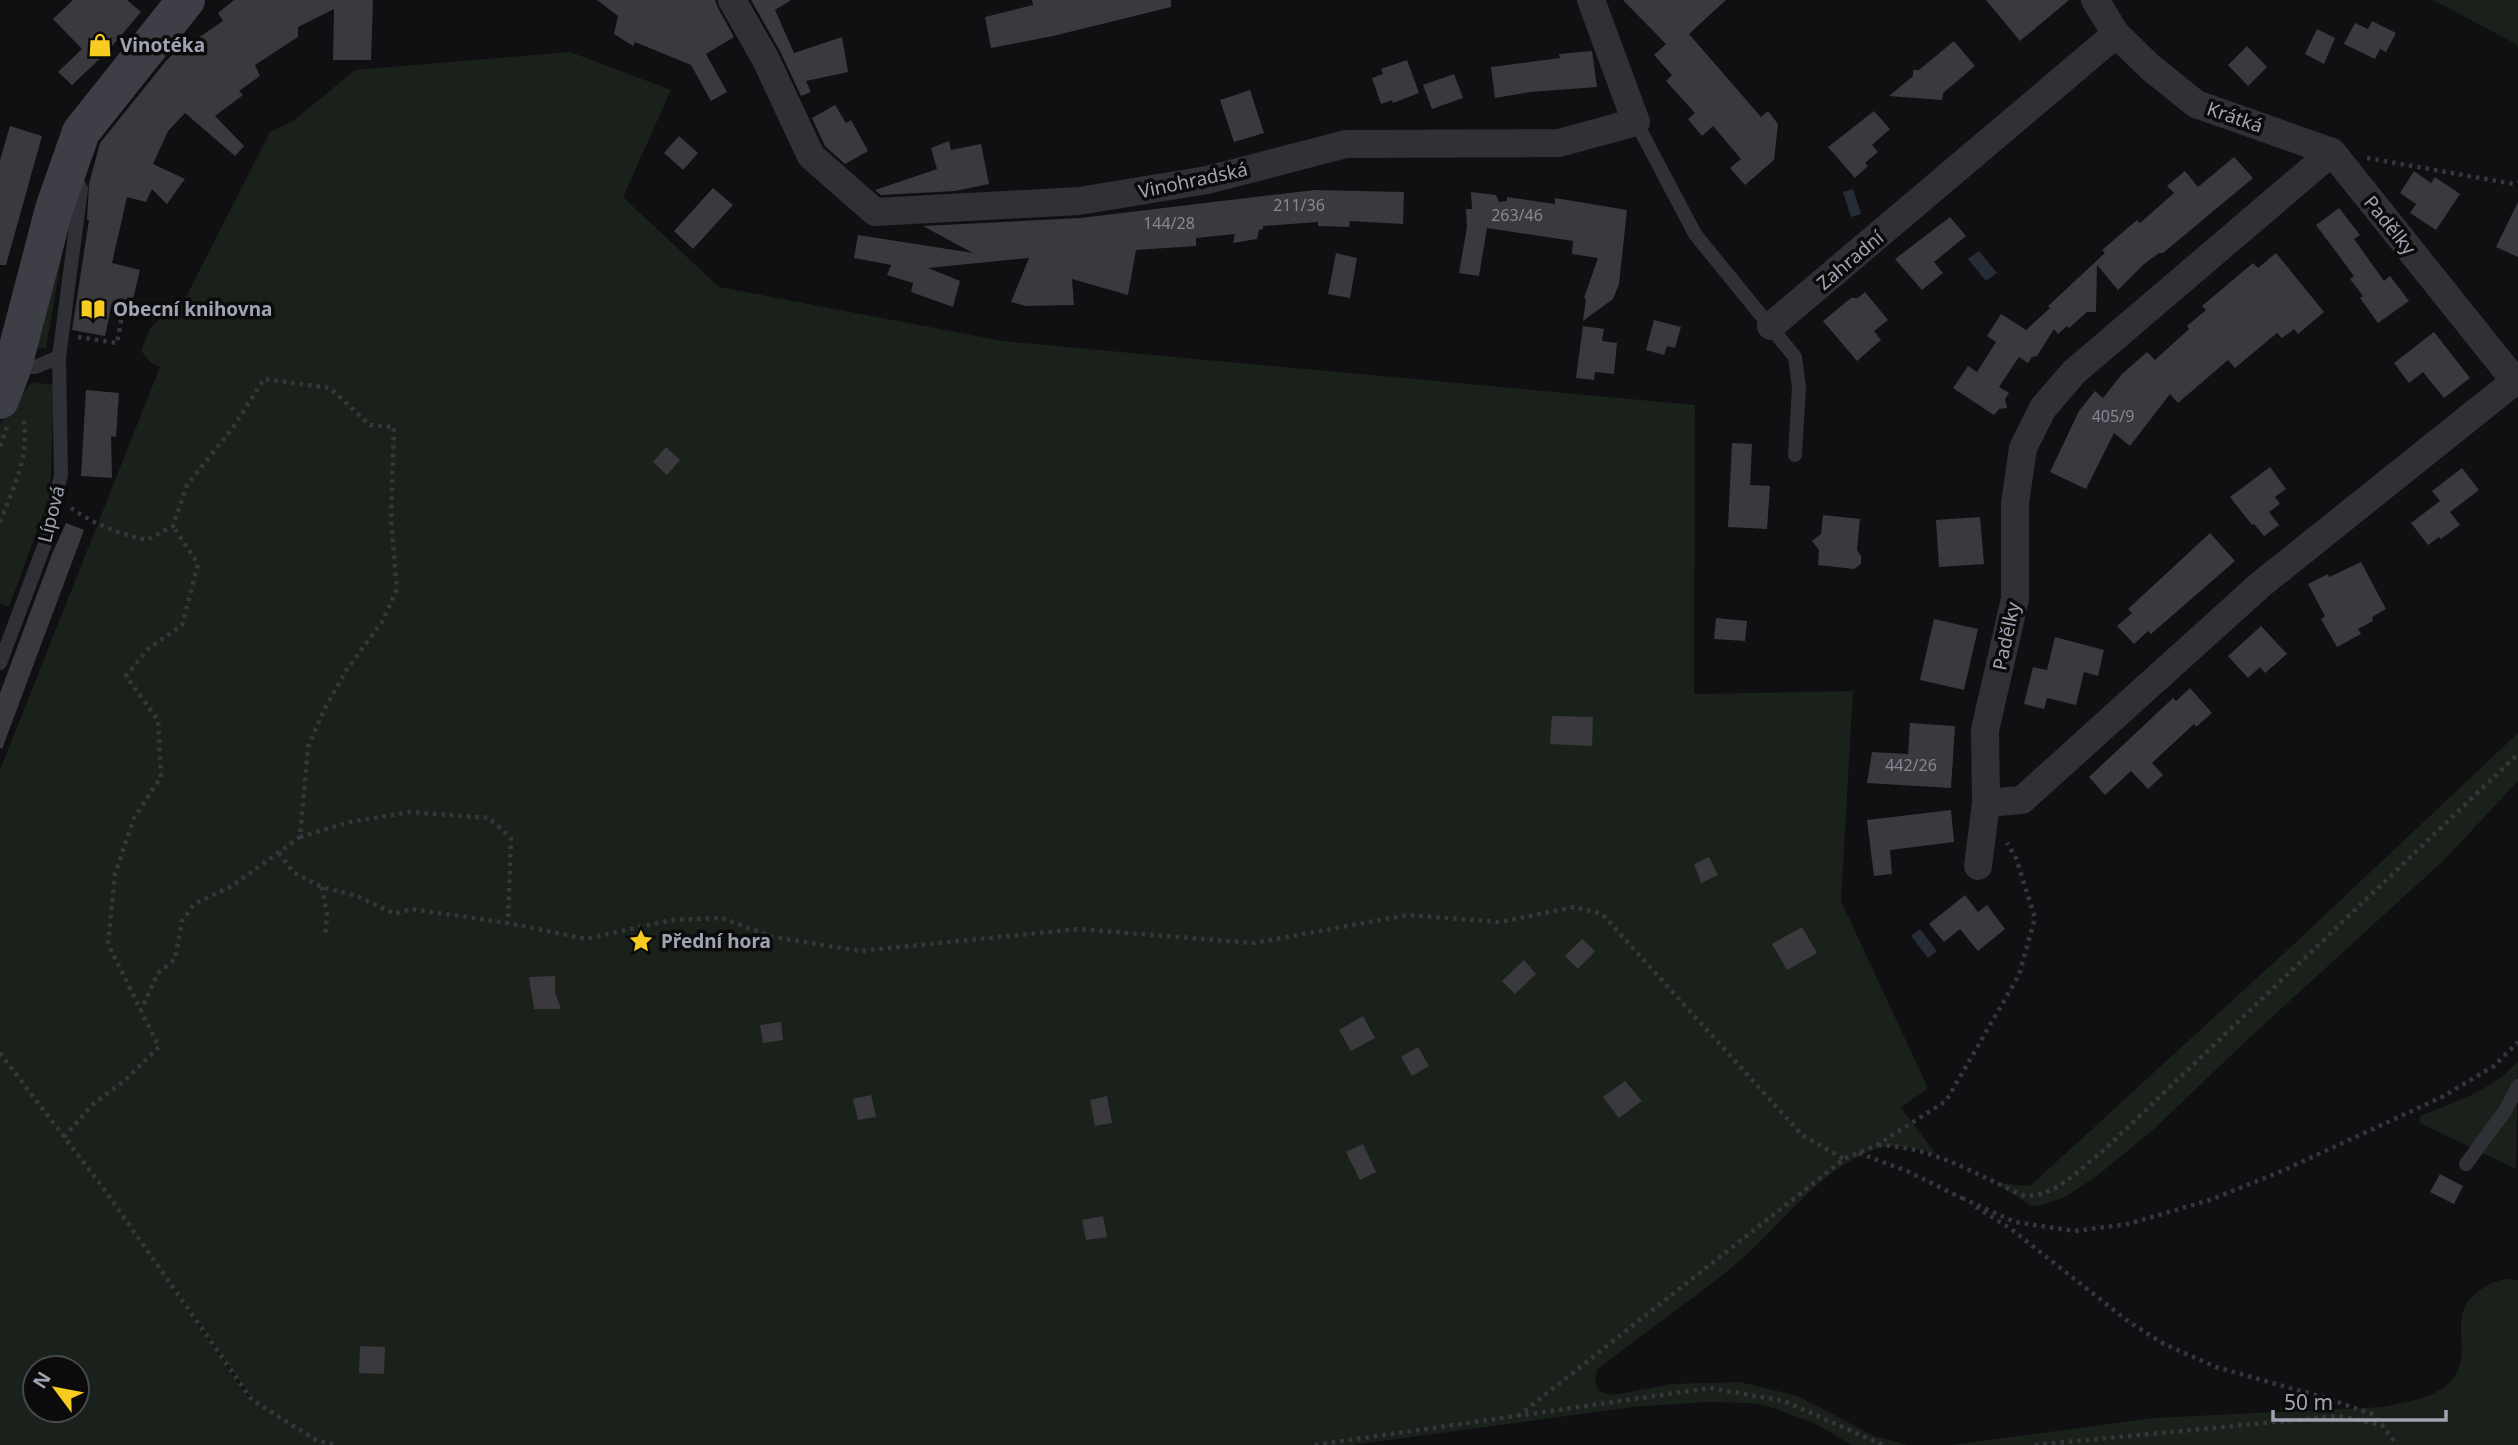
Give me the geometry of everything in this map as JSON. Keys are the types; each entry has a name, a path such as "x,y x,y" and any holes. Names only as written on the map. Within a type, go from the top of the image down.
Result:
{"street":[{"name":"Vinohradská","path":"732,0 765,58 811,156 875,212 1079,201 1207,180 1346,144 1559,142 1636,122"},
{"path":"1591,0 1636,122"},
{"name":"Krátká","path":"2095,0 2116,34 2150,67 2196,104 2332,152"},
{"name":"Lípová","path":"6,383 81,132 175,14"},
{"name":"Zahradní","path":"1771,326 2116,34"},
{"name":"Padělky","path":"1978,866 1986,803 1985,730 2015,599 2015,503 2023,448 2043,408 2074,372 2332,152 2516,386 2260,586 2022,800 1986,803"}],"lane":[{"path":"1636,122 1695,234 1795,358 1799,388 1795,455"},
{"name":"Lípová","path":"0,663 46,541 61,475 59,357 80,189 71,171"},
{"path":"6,383 59,357"},
{"path":"2466,1164 2505,1111 2518,1086"}],"path":[{"path":"2332,152 2514,184 2518,182"},
{"path":"70,335 117,344 123,310"},
{"path":"0,522 22,465 26,446 19,378 6,383"},
{"path":"88,520 123,535 147,540 173,526 187,485 234,426 264,379 330,388 370,425 394,428 391,520 397,589 382,622 347,669 324,710 308,747 300,837"},
{"path":"64,1137 92,1105 125,1080 159,1047 108,944 115,874 134,818 161,777 158,720 126,676 148,649 182,625 198,564 173,526"},
{"path":"1877,1145 1903,1146 1936,1154 2022,1195 2035,1197 2048,1193 2103,1151 2518,754"},
{"path":"1518,1416 1844,1159 1877,1145 1946,1101 2019,975 2035,918 2015,858 1986,803"},
{"path":"140,1012 158,973 175,959 182,922 194,904 232,886 300,837 350,822 409,812 489,818 511,838 508,923"},
{"path":"279,853 293,872 322,887 357,896 395,914 411,909 508,923 586,939 671,920 722,918 773,937 860,951 1077,929 1253,943 1408,915 1500,922 1574,907 1602,914 1802,1135 1844,1159"},
{"path":"322,887 327,915 325,937"},
{"path":"1859,1153 1909,1172 2015,1222 2075,1231 2128,1224 2210,1200 2270,1176 2442,1097 2494,1066 2518,1042"},
{"path":"0,1053 104,1189 252,1400 316,1440 334,1445"},
{"path":"1962,1198 2011,1229 2129,1322 2164,1344 2216,1367 2372,1414 2397,1445"},
{"path":"1315,1445 1710,1388 1784,1401 1883,1445"},
{"path":"2035,1445 2338,1416 2382,1425"}],"shaded area":[{"path":"2433,0 2518,0 2518,49 2516,44"},
{"path":"570,52 671,90 623,197 719,287 1003,341 1695,405 1694,694 1853,691 1841,901 1928,1088 1901,1108 1936,1154 1904,1147 1881,1148 1836,1170 1805,1196 1746,1255 1597,1370 1595,1382 1599,1391 1613,1395 1672,1384 1740,1382 1798,1396 1874,1436 1908,1445 1852,1445 1814,1423 1764,1405 1706,1402 1632,1407 1353,1445 0,1445 0,770 160,367 150,362 141,351 150,328 187,295 270,132 293,121 355,70","holes":["164,1274 251,1398 247,1396"]},
{"path":"1853,189 1861,214 1851,217 1843,192"},
{"path":"72,195 46,349 30,347"},
{"path":"1979,251 1997,273 1986,281 1968,259"},
{"path":"32,382 54,385 50,496 9,607 0,603 0,424"},
{"path":"2518,733 2518,781 2444,860 2154,1129 2097,1176 2065,1197 2039,1206 2030,1205 1996,1183 2030,1186 2295,943"},
{"path":"1920,929 1937,951 1928,958 1911,936"},
{"path":"2518,1061 2516,1169 2420,1123 2420,1116 2485,1087"},
{"path":"2505,1279 2518,1280 2518,1445 1951,1445 2154,1418 2383,1407 2418,1399 2435,1393 2457,1373 2462,1351 2461,1328 2465,1307 2483,1288"}],"building":[{"path":"73,0 127,0 141,12 107,52 72,85 58,72 82,49 53,19"},
{"path":"234,0 373,0 371,60 333,60 334,9 298,27 298,37 255,65 260,76 239,91 243,95 215,116 244,146 235,156 185,113 168,131 153,164 185,179 167,204 152,189 146,202 127,197 112,263 140,270 130,311 111,308 105,336 72,330 89,220 89,184 100,143 166,61 182,45 185,47 223,21 218,13"},
{"path":"597,0 715,0 734,37 706,54 727,92 711,101 691,65 635,42 633,46 614,34 618,16"},
{"path":"751,0 791,0 775,10 794,53 842,37 848,72 806,81 811,92 801,96 780,51"},
{"path":"1032,0 1171,0 1171,7 991,48 985,17 1033,5"},
{"path":"1623,0 1726,0 1689,34 1761,117 1768,111 1778,124 1774,160 1745,185 1730,168 1741,159 1713,126 1702,136 1688,119 1695,113 1666,81 1672,75 1654,55 1666,44"},
{"path":"1986,0 2069,0 2020,41"},
{"path":"2372,21 2396,33 2386,52 2380,49 2375,59 2344,44 2355,23 2368,29"},
{"path":"2317,29 2335,38 2324,64 2305,54"},
{"path":"1954,41 1975,66 1943,93 1942,100 1889,96 1913,76 1913,70 1919,70"},
{"path":"2247,46 2267,67 2248,86 2228,65"},
{"path":"1592,51 1597,87 1530,92 1495,98 1491,67 1560,58 1559,54"},
{"path":"1407,60 1419,93 1393,103 1392,100 1381,104 1372,78 1383,74 1381,69"},
{"path":"1454,74 1463,98 1432,109 1423,85"},
{"path":"1250,90 1264,133 1234,142 1220,100"},
{"path":"835,105 846,123 851,120 868,151 845,164 825,146 812,118"},
{"path":"1874,111 1890,129 1872,145 1878,152 1865,163 1868,166 1855,178 1828,147"},
{"path":"10,126 42,136 6,265 0,265 0,160"},
{"path":"679,136 698,153 683,170 664,153"},
{"path":"949,141 951,150 981,144 989,184 955,191 881,195 875,190 937,169 931,148"},
{"path":"2234,157 2253,178 2163,253 2144,264 2118,290 2097,265 2096,312 2087,312 2058,334 2054,329 2037,356 2032,357 2028,363 2019,357 1999,387 2009,393 2005,399 2007,408 1999,409 1994,415 1953,388 1968,366 1977,372 1996,342 1987,336 2001,314 2026,330 2105,253 2102,250 2137,220 2140,223 2174,193 2167,186 2185,171 2198,187"},
{"path":"2414,171 2431,183 2435,177 2460,194 2436,230 2410,213 2416,204 2400,193"},
{"path":"713,188 733,205 693,249 674,231"},
{"path":"1314,190 1404,192 1403,224 1350,221 1349,227 1318,226 1318,222 1263,226 1257,239 1233,243 1235,234 1196,238 1196,246 1136,250 1128,295 1072,279 1074,305 1026,306 1011,302 1029,258 928,268 960,281 953,307 911,292 913,283 887,275 891,265 854,258 858,235 973,253 923,226 1080,218"},
{"path":"1471,192 1496,195 1499,202 1507,201 1507,197 1555,204 1555,198 1627,210 1619,284 1613,299 1583,321 1584,298 1598,258 1572,254 1573,241 1487,228 1479,276 1459,273 1467,227 1466,209 1472,209"},
{"path":"2518,202 2518,257 2496,247"},
{"path":"2339,208 2360,235 2354,239 2384,281 2390,276 2409,301 2378,323 2350,279 2354,276 2316,225"},
{"path":"1950,217 1966,236 1934,262 1943,273 1922,290 1895,259"},
{"path":"1336,253 1357,258 1350,298 1328,294"},
{"path":"2276,253 2324,312 2298,334 2294,329 2282,338 2277,333 2235,368 2228,360 2178,403 2170,394 2130,446 2114,433 2086,489 2050,472 2079,411 2095,391 2103,398 2122,374 2147,352 2155,360 2206,310 2202,306 2253,263 2258,268"},
{"path":"1865,292 1888,320 1874,331 1881,340 1857,361 1823,321 1851,298 1858,298"},
{"path":"1654,320 1681,327 1675,348 1667,346 1664,355 1646,350"},
{"path":"1583,326 1604,329 1602,341 1617,343 1614,374 1595,372 1594,380 1576,378"},
{"path":"2434,332 2470,378 2444,398 2423,372 2409,383 2394,363"},
{"path":"86,390 119,393 116,437 111,436 112,478 81,476"},
{"path":"1732,443 1752,444 1750,485 1770,486 1767,529 1728,527"},
{"path":"666,447 680,460 667,475 653,462"},
{"path":"2270,467 2286,489 2275,497 2280,504 2269,512 2279,525 2264,536 2230,497"},
{"path":"2462,468 2479,490 2450,512 2460,525 2428,545 2411,523 2440,501 2432,491"},
{"path":"1823,515 1860,519 1857,550 1861,556 1861,564 1854,569 1818,565 1819,550 1812,541 1821,534"},
{"path":"1980,517 1984,564 1939,567 1936,520"},
{"path":"66,523 84,530 2,749 0,693"},
{"path":"2210,533 2235,561 2151,634 2148,631 2134,644 2117,626 2132,613 2128,609"},
{"path":"2361,562 2386,609 2372,617 2373,621 2358,629 2361,634 2337,647 2321,619 2325,616 2308,584"},
{"path":"1716,618 1747,621 1745,641 1714,639"},
{"path":"1934,619 1978,629 1964,690 1920,680"},
{"path":"2261,626 2287,654 2265,673 2260,667 2248,678 2228,656"},
{"path":"2055,637 2104,650 2098,676 2084,672 2076,705 2047,698 2044,709 2024,704 2033,667 2047,670"},
{"path":"2190,688 2212,713 2196,727 2194,724 2152,763 2163,775 2148,789 2131,771 2105,795 2089,777 2173,698 2176,701"},
{"path":"1552,716 1593,717 1592,746 1550,744"},
{"path":"1910,723 1955,726 1951,788 1867,783 1872,752 1908,754"},
{"path":"1951,810 1954,842 1890,850 1892,874 1874,876 1867,820"},
{"path":"1709,857 1718,875 1701,883 1694,864"},
{"path":"1965,895 1978,912 1987,905 2005,929 1978,951 1960,929 1944,942 1929,924"},
{"path":"1802,927 1817,953 1787,970 1772,944"},
{"path":"1582,939 1595,951 1578,969 1565,956"},
{"path":"1524,960 1536,974 1515,994 1502,981"},
{"path":"555,976 555,992 561,1009 534,1009 529,977"},
{"path":"1363,1016 1375,1038 1351,1051 1339,1030"},
{"path":"781,1022 783,1040 763,1043 760,1025"},
{"path":"1418,1047 1429,1066 1412,1076 1401,1057"},
{"path":"1625,1081 1642,1101 1619,1118 1603,1097"},
{"path":"871,1095 876,1117 858,1120 853,1099"},
{"path":"1107,1096 1112,1123 1095,1126 1090,1100"},
{"path":"1363,1144 1376,1172 1360,1180 1346,1152"},
{"path":"2440,1174 2463,1186 2454,1204 2430,1192"},
{"path":"1103,1216 1107,1237 1086,1240 1082,1220"},
{"path":"360,1346 385,1347 384,1374 359,1373"}],"place":[{"name":"Vinotéka","path":"100,45"},
{"name":"Obecní knihovna","path":"93,309"},
{"name":"Přední hora","path":"641,941"}]}
